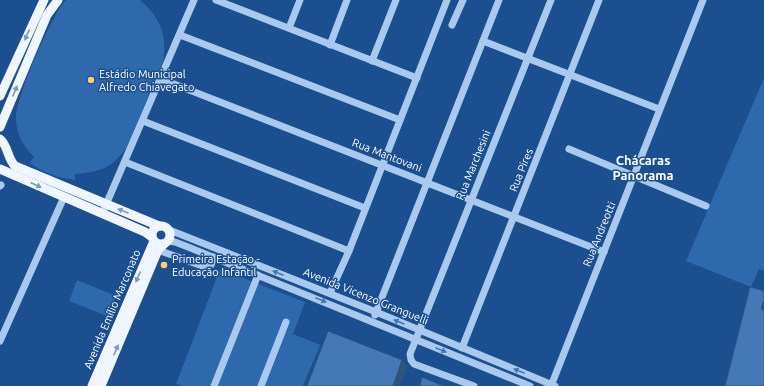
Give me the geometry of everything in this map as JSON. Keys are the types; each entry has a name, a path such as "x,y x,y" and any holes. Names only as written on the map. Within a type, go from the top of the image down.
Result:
{"main road":[{"path":"0,96 44,0"},
{"path":"0,127 47,15 58,0"},
{"path":"0,163 7,154 1,136"},
{"name":"Avenida Vicenzo Granguelli","path":"7,154 15,166 163,228"},
{"name":"Avenida Vicenzo Granguelli","path":"0,169 145,232 158,244 163,245"},
{"path":"153,239 154,229 163,228 170,234 163,245"},
{"name":"Avenida Emílio Marconato","path":"92,386 153,239"},
{"name":"Avenida Emílio Marconato","path":"101,386 163,245"}],"street":[{"path":"102,214 194,0"},
{"path":"216,0 417,78"},
{"path":"289,28 300,0"},
{"path":"330,45 347,0"},
{"path":"372,61 396,0"},
{"path":"330,294 349,250 447,0"},
{"path":"452,25 463,0"},
{"path":"372,321 499,0"},
{"name":"Rua Marchesini","path":"474,386 414,364 411,360 410,354 551,0"},
{"name":"Rua Pires","path":"462,348 599,0"},
{"name":"Rua Andreotti","path":"552,386 703,0"},
{"path":"180,34 400,120"},
{"path":"483,41 660,109"},
{"name":"Rua Mantovani","path":"161,79 604,252"},
{"path":"143,121 365,208"},
{"path":"569,149 706,206"},
{"path":"125,162 349,250"},
{"path":"0,341 64,197"},
{"name":"Avenida Vicenzo Granguelli","path":"163,228 376,312 552,386"},
{"name":"Avenida Vicenzo Granguelli","path":"163,245 175,242 530,386"},
{"path":"163,245 205,267 211,265 214,257"},
{"path":"214,386 258,275"},
{"path":"261,386 286,322"}],"shaded area":[{"name":"Estádio Municipal Alfredo Chiavegato","path":"66,0 140,0 153,13 157,20 161,28 164,43 163,61 127,147 116,160 105,168 92,172 75,174 75,180 63,178 40,170 30,163 34,157 21,140 16,125 17,109 21,94 35,57 52,22"},
{"path":"764,78 764,271 759,269 751,287 686,261"},
{"path":"220,269 305,302 293,334 320,345 303,386 183,386 176,384"},
{"path":"77,280 116,296 107,316 69,301"}],"building":[{"path":"750,287 764,291 764,299 761,309 764,310 764,386 725,386"},
{"path":"328,331 402,360 393,386 307,386"},
{"path":"422,377 443,386 420,386"}],"place":[{"name":"Estádio Municipal Alfredo Chiavegato","path":"91,80"},
{"name":"Primeira Estação - Educação Infantil","path":"164,265"}],"district":[{"name":"Chácaras Panorama","path":"643,168"}]}
